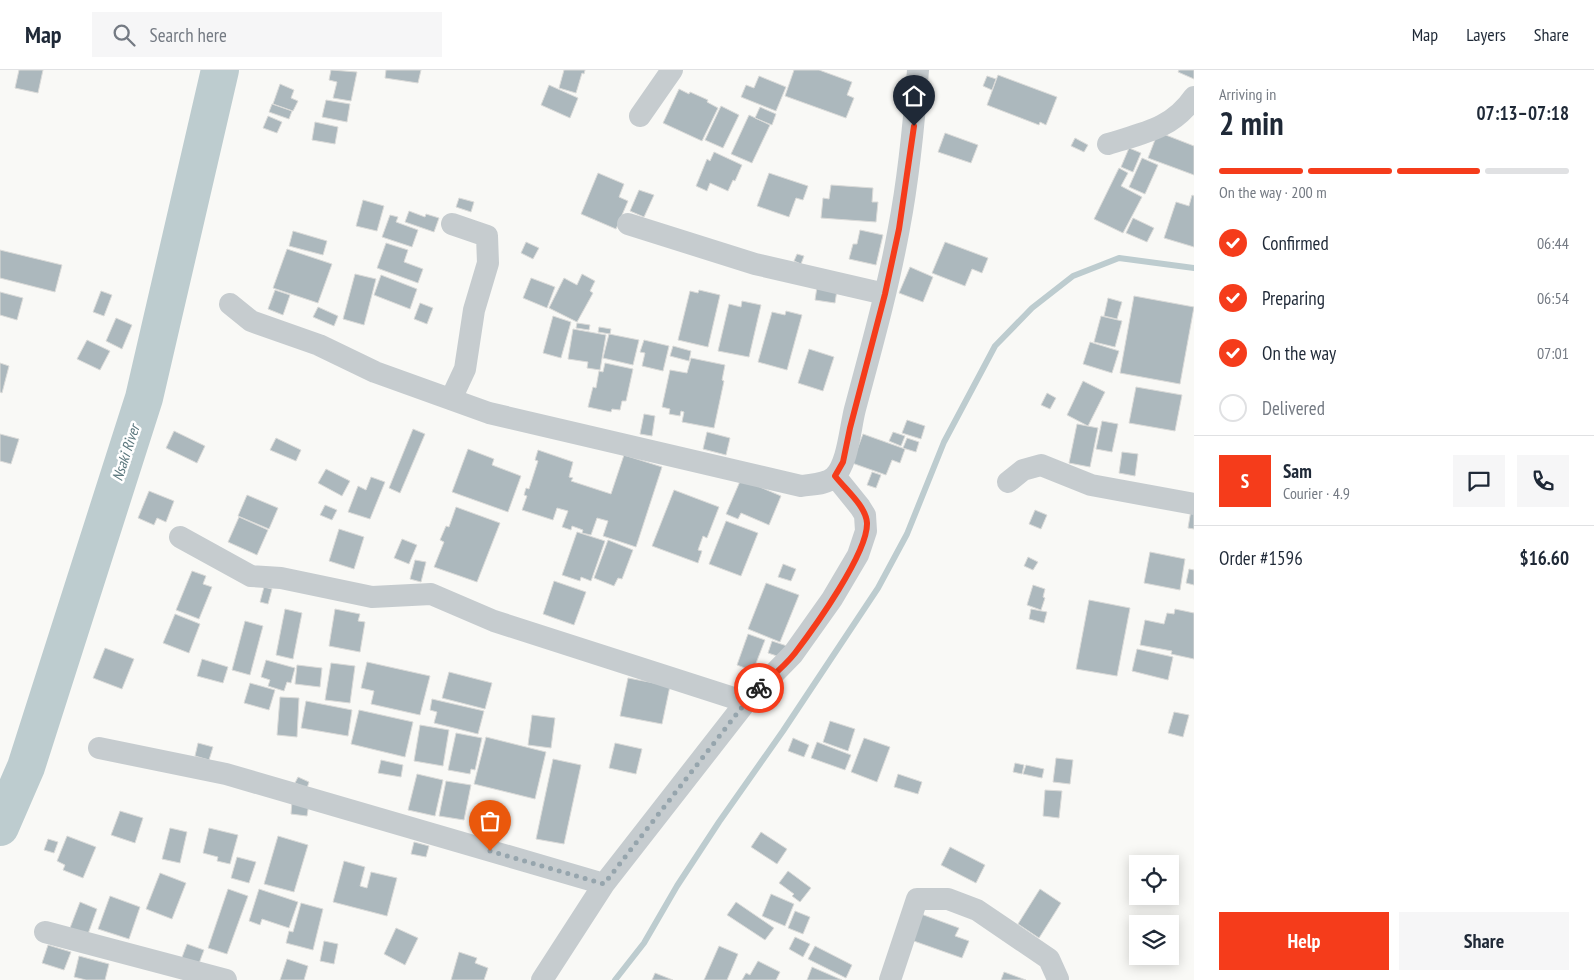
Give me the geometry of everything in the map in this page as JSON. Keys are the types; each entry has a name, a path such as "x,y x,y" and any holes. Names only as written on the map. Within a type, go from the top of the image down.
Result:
{"street":[{"path":"640,116 672,70"},
{"path":"230,304 251,321 319,345 375,372 489,413 802,486 826,482 835,476 843,462 885,294 899,229 912,144 918,70"},
{"path":"1108,144 1158,129 1184,110 1194,97"},
{"path":"451,399 465,369 474,310 488,263 487,236 452,224"},
{"path":"628,224 755,264 885,294"},
{"path":"1008,482 1023,470 1041,465 1091,485 1194,504"},
{"path":"542,980 604,884 746,702 794,654 832,600 858,555 867,523 860,507 835,476"},
{"path":"180,537 251,576 281,578 372,597 431,594 494,621 746,702"},
{"path":"99,748 226,774 604,884"},
{"path":"890,980 918,899 948,899 977,910 1049,959 1058,980"},
{"path":"45,932 226,980"}],"building":[{"path":"19,70 43,70 38,93 15,88"},
{"path":"331,70 357,72 351,101 333,98 337,82 329,80"},
{"path":"386,70 421,70 418,83 385,78"},
{"path":"564,70 585,70 584,74 582,73 576,93 559,88"},
{"path":"794,70 819,70 852,82 847,95 854,98 846,118 785,96"},
{"path":"1179,70 1194,70 1194,79 1178,72"},
{"path":"998,75 1057,97 1046,125 1040,122 1039,125 987,105"},
{"path":"759,76 786,87 776,111 741,97 746,85 754,88"},
{"path":"987,76 996,79 992,90 983,86"},
{"path":"280,84 294,90 291,98 298,101 293,111 273,104"},
{"path":"549,85 578,98 570,118 541,105"},
{"path":"679,89 708,100 707,102 718,108 702,141 663,123"},
{"path":"326,100 350,104 347,122 322,117"},
{"path":"272,104 292,111 289,119 269,112"},
{"path":"721,106 739,115 723,148 705,140"},
{"path":"760,107 776,114 772,125 755,118"},
{"path":"749,115 770,125 752,163 731,154"},
{"path":"268,116 282,122 277,133 263,128"},
{"path":"315,122 338,127 335,144 312,140"},
{"path":"1158,132 1194,146 1194,175 1148,158"},
{"path":"945,133 978,145 971,163 938,152"},
{"path":"1075,138 1088,145 1084,152 1071,146"},
{"path":"1129,148 1141,153 1133,172 1121,167"},
{"path":"714,152 742,165 728,191 710,183 707,191 696,186 707,159 710,161"},
{"path":"1142,158 1158,165 1145,194 1129,187"},
{"path":"1119,168 1128,173 1121,186 1142,197 1123,233 1094,219"},
{"path":"598,173 624,184 619,197 628,201 616,229 581,214"},
{"path":"769,173 808,186 803,200 796,198 789,217 757,206"},
{"path":"831,185 873,188 872,202 878,202 876,222 821,218 823,198 829,199"},
{"path":"639,190 654,195 644,217 630,211"},
{"path":"1192,195 1194,196 1194,247 1164,238 1176,202 1189,206"},
{"path":"459,198 474,202 471,212 456,207"},
{"path":"363,200 384,206 377,231 356,226"},
{"path":"409,211 425,217 426,214 439,218 434,232 405,222"},
{"path":"390,215 398,217 396,222 418,230 412,247 382,237"},
{"path":"1133,218 1154,228 1147,242 1126,233"},
{"path":"860,230 883,235 876,265 849,259 853,244 857,244"},
{"path":"293,231 327,241 323,255 289,246"},
{"path":"526,242 539,248 533,259 521,253"},
{"path":"945,242 988,258 982,273 972,269 965,286 932,273"},
{"path":"386,243 408,250 404,262 423,269 418,283 377,268"},
{"path":"287,249 332,264 318,303 273,288"},
{"path":"0,250 62,265 55,292 0,278"},
{"path":"797,254 804,256 801,264 794,261"},
{"path":"910,267 933,277 923,302 899,293"},
{"path":"355,274 376,279 364,325 343,319"},
{"path":"582,274 595,281 590,291 593,293 577,322 549,308 564,278 577,285"},
{"path":"381,275 417,289 410,309 374,295"},
{"path":"531,278 555,287 547,308 523,298"},
{"path":"817,287 837,290 835,303 815,300"},
{"path":"275,290 290,295 283,315 268,309"},
{"path":"699,290 720,295 708,347 678,340 690,291 698,293"},
{"path":"101,291 112,295 104,316 93,312"},
{"path":"0,292 23,298 17,320 0,315"},
{"path":"1134,296 1194,307 1180,384 1120,373"},
{"path":"1108,298 1122,302 1117,319 1104,316"},
{"path":"742,301 761,305 749,357 718,351 729,304 741,307"},
{"path":"420,303 433,308 427,324 414,319"},
{"path":"318,307 338,316 334,326 313,317"},
{"path":"786,311 802,315 787,370 758,362 772,312 785,315"},
{"path":"553,316 571,322 561,358 543,353"},
{"path":"1101,316 1122,321 1115,347 1094,342"},
{"path":"116,318 132,325 122,349 106,341"},
{"path":"577,323 590,325 589,330 576,328"},
{"path":"599,327 611,329 610,334 598,332"},
{"path":"573,329 606,335 600,370 587,368 588,362 568,359"},
{"path":"609,334 639,340 633,365 603,358"},
{"path":"87,340 110,351 100,370 77,359"},
{"path":"644,340 669,346 663,371 642,366 645,353 640,352"},
{"path":"1090,342 1119,351 1112,373 1083,364"},
{"path":"673,346 691,351 689,361 670,356"},
{"path":"809,349 834,357 823,391 798,383"},
{"path":"691,358 725,365 722,380 724,381 714,428 682,422 684,412 681,411 680,416 669,414 670,409 662,407 670,370 687,373"},
{"path":"0,363 9,366 2,393 0,392"},
{"path":"605,363 633,369 626,401 622,401 620,410 612,409 611,412 588,407 593,387 596,388 599,371 603,372"},
{"path":"1083,381 1105,392 1088,426 1067,415"},
{"path":"1136,387 1182,395 1175,431 1129,423"},
{"path":"1047,393 1056,398 1050,409 1041,405"},
{"path":"644,414 655,416 652,436 640,434"},
{"path":"907,420 925,426 921,439 902,433"},
{"path":"1102,421 1118,424 1112,452 1096,449"},
{"path":"1077,424 1098,428 1090,467 1069,463"},
{"path":"413,429 425,434 400,493 389,488"},
{"path":"174,431 205,446 197,463 166,448"},
{"path":"707,432 730,438 726,455 703,449"},
{"path":"893,432 905,436 901,446 889,441"},
{"path":"0,434 19,439 11,464 0,461"},
{"path":"863,434 905,449 900,463 892,460 886,475 852,463"},
{"path":"276,438 301,450 296,461 270,450"},
{"path":"907,438 919,442 916,452 903,448"},
{"path":"468,449 494,459 492,465 521,476 508,512 452,492"},
{"path":"538,450 573,462 569,477 573,478 571,481 611,494 624,455 662,467 636,547 603,536 608,521 597,518 591,535 582,533 583,530 572,526 571,530 562,527 568,511 557,508 553,520 522,510 527,496 524,495 526,488 529,489 538,461 535,460"},
{"path":"1122,452 1138,454 1135,476 1119,473"},
{"path":"326,469 350,481 342,496 318,483"},
{"path":"872,472 881,475 876,488 867,485"},
{"path":"371,477 385,482 370,519 348,512 358,486 366,490"},
{"path":"741,479 781,496 769,525 741,513 738,519 726,514"},
{"path":"674,490 719,507 707,538 703,536 698,550 702,551 698,563 652,546"},
{"path":"149,491 174,501 166,522 157,518 154,525 138,518"},
{"path":"247,495 278,508 269,529 238,516"},
{"path":"325,505 337,510 332,520 320,515"},
{"path":"456,507 500,523 477,582 434,567 444,542 440,540 446,526 449,527"},
{"path":"1035,510 1047,515 1041,529 1029,524"},
{"path":"1191,510 1194,511 1194,529 1188,528"},
{"path":"239,517 268,530 257,555 228,542"},
{"path":"726,521 758,533 741,576 709,564"},
{"path":"339,529 364,537 354,569 329,561"},
{"path":"577,532 605,541 591,581 581,577 580,581 562,575"},
{"path":"402,539 417,545 409,564 394,558"},
{"path":"608,540 633,550 622,579 618,578 614,586 594,578"},
{"path":"1150,552 1185,559 1180,590 1144,583"},
{"path":"1028,557 1038,562 1033,570 1024,566"},
{"path":"415,560 426,562 421,582 410,579"},
{"path":"783,564 796,569 791,581 778,577"},
{"path":"1189,569 1194,570 1194,585 1186,583"},
{"path":"192,571 206,576 203,584 212,587 199,619 176,610"},
{"path":"554,581 586,592 574,625 543,614"},
{"path":"766,583 799,595 780,642 748,629"},
{"path":"1033,585 1045,589 1043,597 1045,598 1041,610 1027,605"},
{"path":"264,587 272,589 268,604 260,602"},
{"path":"1089,600 1130,608 1117,676 1076,669"},
{"path":"285,609 302,613 293,659 276,655"},
{"path":"335,609 360,614 358,621 365,622 360,652 329,646"},
{"path":"1031,609 1047,612 1044,623 1029,619"},
{"path":"1175,609 1194,613 1194,659 1171,654 1172,651 1140,645 1145,620 1164,624 1167,613 1174,614"},
{"path":"175,614 200,624 189,653 163,643"},
{"path":"245,621 263,626 250,675 232,670"},
{"path":"748,634 765,640 753,671 737,665"},
{"path":"772,641 790,647 786,659 768,653"},
{"path":"105,648 134,659 122,689 93,678"},
{"path":"1137,649 1173,657 1168,680 1132,671"},
{"path":"202,659 228,667 223,683 197,676"},
{"path":"266,660 295,668 291,683 287,682 284,691 268,686 270,680 261,677"},
{"path":"367,662 430,676 420,715 371,704 374,691 361,688"},
{"path":"331,663 355,666 350,703 325,700"},
{"path":"297,665 322,668 320,687 295,684"},
{"path":"449,672 492,683 485,709 442,698"},
{"path":"628,678 670,686 662,724 620,716"},
{"path":"250,683 275,690 269,710 244,703"},
{"path":"280,697 299,698 297,737 277,735"},
{"path":"432,699 484,711 478,734 434,723 437,712 430,710"},
{"path":"306,701 352,710 348,736 301,728"},
{"path":"359,710 413,722 405,757 351,744"},
{"path":"1174,712 1189,715 1183,737 1168,733"},
{"path":"532,715 555,718 551,748 528,745"},
{"path":"830,721 855,729 848,751 823,742"},
{"path":"420,725 449,730 443,766 414,761"},
{"path":"456,733 482,738 475,770 471,769 470,774 448,770"},
{"path":"486,737 546,752 535,799 474,784"},
{"path":"793,738 809,745 804,757 788,751"},
{"path":"864,738 890,747 877,782 851,772"},
{"path":"817,742 851,755 845,770 811,758"},
{"path":"198,743 213,747 209,760 195,756"},
{"path":"615,743 642,749 636,774 609,768"},
{"path":"1056,758 1073,760 1070,784 1053,782"},
{"path":"553,759 581,765 564,844 536,839"},
{"path":"381,760 403,765 401,777 378,773"},
{"path":"1015,763 1024,765 1022,774 1013,772"},
{"path":"1026,765 1044,769 1042,778 1023,774"},
{"path":"417,774 443,780 435,816 408,810"},
{"path":"898,774 922,782 918,794 894,787"},
{"path":"298,777 309,782 307,788 295,783"},
{"path":"446,781 471,785 464,820 439,816"},
{"path":"1045,790 1062,791 1059,818 1043,816"},
{"path":"292,801 309,803 307,816 291,814"},
{"path":"120,811 143,818 135,843 111,835"},
{"path":"170,828 187,832 180,863 162,859"},
{"path":"209,828 238,835 230,864 217,861 218,857 203,853"},
{"path":"761,832 787,849 777,864 751,847"},
{"path":"67,836 96,847 83,878 63,870 65,865 57,861"},
{"path":"278,836 308,845 294,892 264,884"},
{"path":"48,839 58,842 54,853 44,850"},
{"path":"414,842 429,846 426,857 411,854"},
{"path":"950,847 985,865 976,883 941,865"},
{"path":"237,857 256,862 249,883 231,878"},
{"path":"344,861 365,867 360,886 367,888 371,872 397,878 387,916 333,902"},
{"path":"788,871 811,888 800,902 792,896 794,894 779,883"},
{"path":"160,873 186,883 172,919 146,909"},
{"path":"228,889 248,896 227,954 208,948"},
{"path":"259,889 298,902 289,928 262,919 260,925 249,921"},
{"path":"1040,889 1061,903 1039,938 1018,924"},
{"path":"771,894 794,904 785,926 762,916"},
{"path":"110,896 140,907 129,939 98,929"},
{"path":"80,902 97,909 88,934 70,928"},
{"path":"736,902 774,928 765,940 727,915"},
{"path":"301,903 323,909 313,950 286,943 289,931 293,932"},
{"path":"795,911 810,917 803,934 788,928"},
{"path":"921,914 959,928 955,936 969,941 962,958 911,940"},
{"path":"396,928 418,938 405,965 384,954"},
{"path":"795,937 810,944 803,957 789,949"},
{"path":"324,941 338,944 334,964 320,961"},
{"path":"187,944 204,950 198,966 181,960"},
{"path":"48,945 71,952 64,970 42,963"},
{"path":"719,946 738,954 727,980 704,980"},
{"path":"815,946 852,965 846,978 808,959"},
{"path":"459,952 477,958 475,963 488,968 484,980 451,980"},
{"path":"79,956 109,964 105,980 86,980 74,977"},
{"path":"287,959 308,966 304,980 280,980"},
{"path":"758,961 780,972 776,980 742,980 746,973 750,975"},
{"path":"812,967 842,980 807,980"},
{"path":"1004,972 1026,980 1001,980"},
{"path":"655,973 673,980 652,980"}],"waterway":[{"name":"Nsaki River","path":"0,827 26,767 144,398 220,70"},
{"path":"615,980 644,943 677,886 719,822 783,731 878,588 907,534 944,442 995,346 1032,308 1073,276 1119,258 1194,268"}],"way so far":[{"path":"490,851 604,884 746,702 759,688"}],"route":[{"path":"759,688 794,654 832,600 858,555 866,531 865,515 835,476 843,462 885,294 899,229 914,126"}]}
